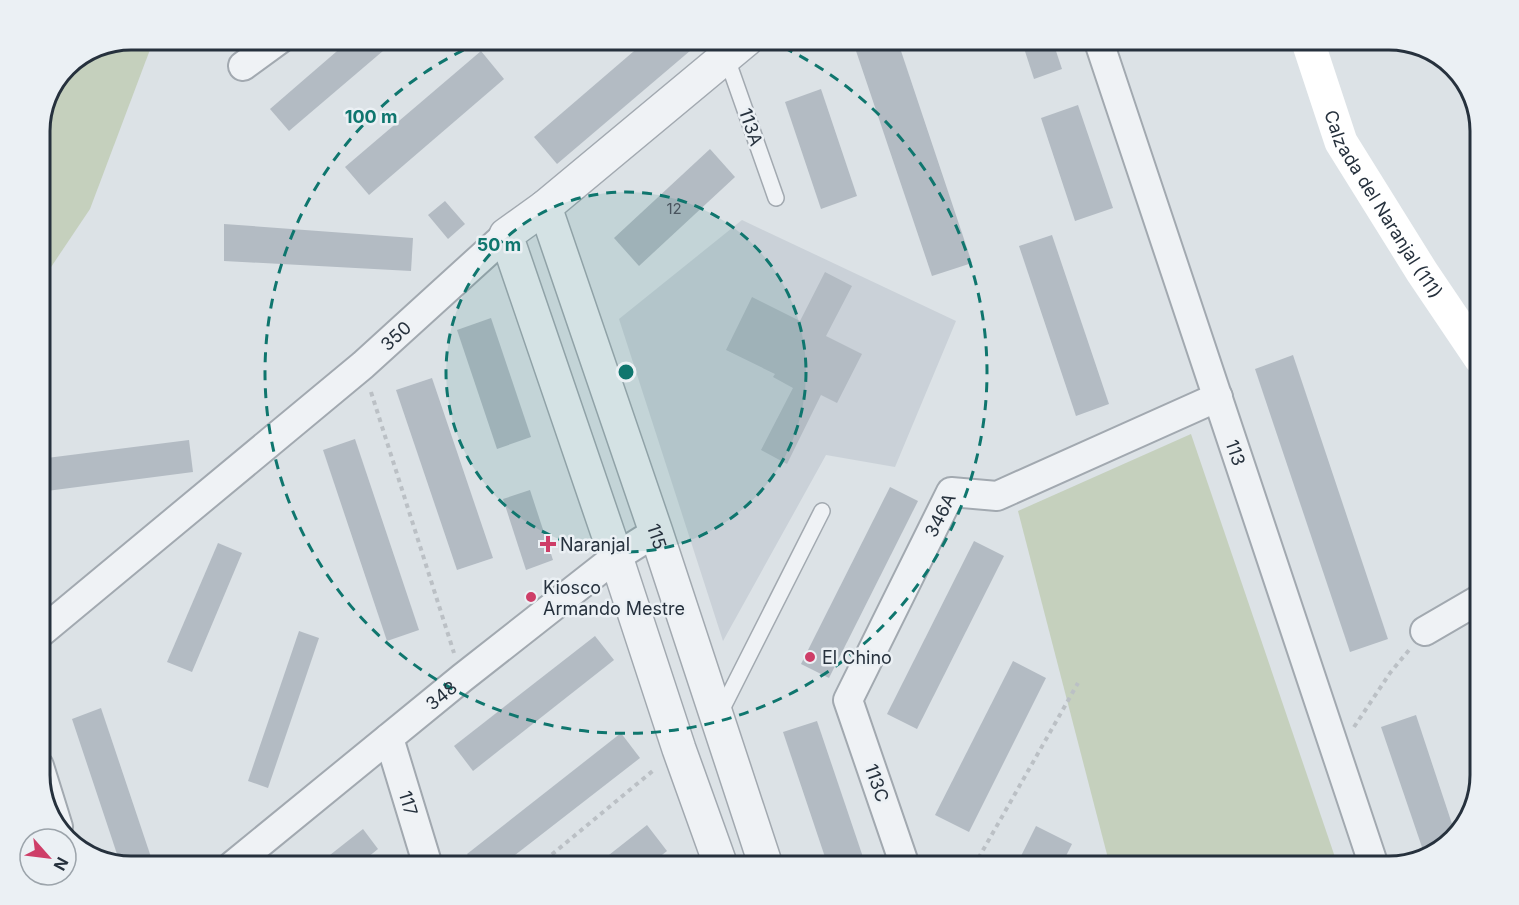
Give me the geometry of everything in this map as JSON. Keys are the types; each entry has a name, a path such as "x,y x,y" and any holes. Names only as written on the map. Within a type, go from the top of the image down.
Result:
{"main road":[{"name":"Calzada del Naranjal (111)","path":"1311,50 1341,142 1422,272 1469,342"}],"street":[{"path":"243,66 265,50"},
{"name":"350","path":"50,625 363,365 506,235 545,207 733,50"},
{"name":"113","path":"1102,50 1371,856"},
{"name":"115","path":"545,207 656,532 763,856"},
{"path":"506,235 679,749 717,856"},
{"name":"346A","path":"848,700 951,492 997,496 1218,397"},
{"name":"348","path":"244,856 462,678 616,557 656,532"},
{"path":"1425,631 1470,604"},
{"name":"113C","path":"848,700 902,856"},
{"name":"117","path":"389,738 425,856"}],"lane":[{"name":"113A","path":"738,50 776,198"},
{"path":"717,718 822,511"}],"path":[{"path":"363,365 462,678"},
{"path":"1336,752 1390,673 1425,631"},
{"path":"980,856 1078,683"},
{"path":"550,856 679,749"}],"shaded area":[{"path":"742,220 956,321 895,467 826,455 723,641 619,319"}],"green space":[{"path":"120,50 150,50 90,209 50,269 50,125 52,109 58,94 66,81 90,60"},
{"path":"1191,434 1335,856 1107,856 1018,511"}],"building":[{"path":"338,50 384,50 289,131 270,109"},
{"path":"635,50 691,50 557,164 534,137"},
{"path":"856,50 901,50 972,263 932,276"},
{"path":"1025,50 1056,50 1062,69 1034,79"},
{"path":"481,51 504,79 369,195 345,167"},
{"path":"821,89 857,196 821,209 785,102"},
{"path":"1078,105 1113,208 1075,221 1041,118"},
{"path":"710,149 735,177 639,266 614,238"},
{"path":"445,201 465,224 448,239 428,215"},
{"path":"224,224 413,238 411,271 224,261"},
{"path":"1052,235 1109,404 1076,416 1019,246"},
{"path":"825,272 852,286 826,336 862,354 837,403 821,395 787,464 761,450 793,388 773,377 775,374 726,350 752,297 800,321"},
{"path":"491,318 531,437 497,449 457,330"},
{"path":"1293,355 1388,639 1350,652 1255,369"},
{"path":"432,378 493,558 457,570 396,390"},
{"path":"355,439 419,630 387,641 323,450"},
{"path":"189,440 193,472 50,491 50,458"},
{"path":"890,487 918,501 829,678 801,664"},
{"path":"530,490 553,560 526,570 503,499"},
{"path":"974,541 1004,556 917,729 887,714"},
{"path":"218,543 242,553 192,672 167,662"},
{"path":"299,631 319,638 268,788 248,781"},
{"path":"595,636 614,660 473,771 454,746"},
{"path":"1013,661 1046,678 969,832 935,815"},
{"path":"101,708 151,856 117,854 72,719"},
{"path":"1416,715 1452,825 1438,839 1422,848 1381,727"},
{"path":"817,721 863,856 825,856 783,732"},
{"path":"621,733 640,758 514,856 468,856 467,854"},
{"path":"647,825 667,851 661,856 608,856"},
{"path":"1036,826 1072,844 1066,856 1021,856"},
{"path":"363,829 378,849 369,856 329,856"}],"place":[{"name":"Naranjal","path":"548,544"},
{"name":"Kiosco Armando Mestre","path":"531,597"},
{"name":"El Chino","path":"810,657"}]}
